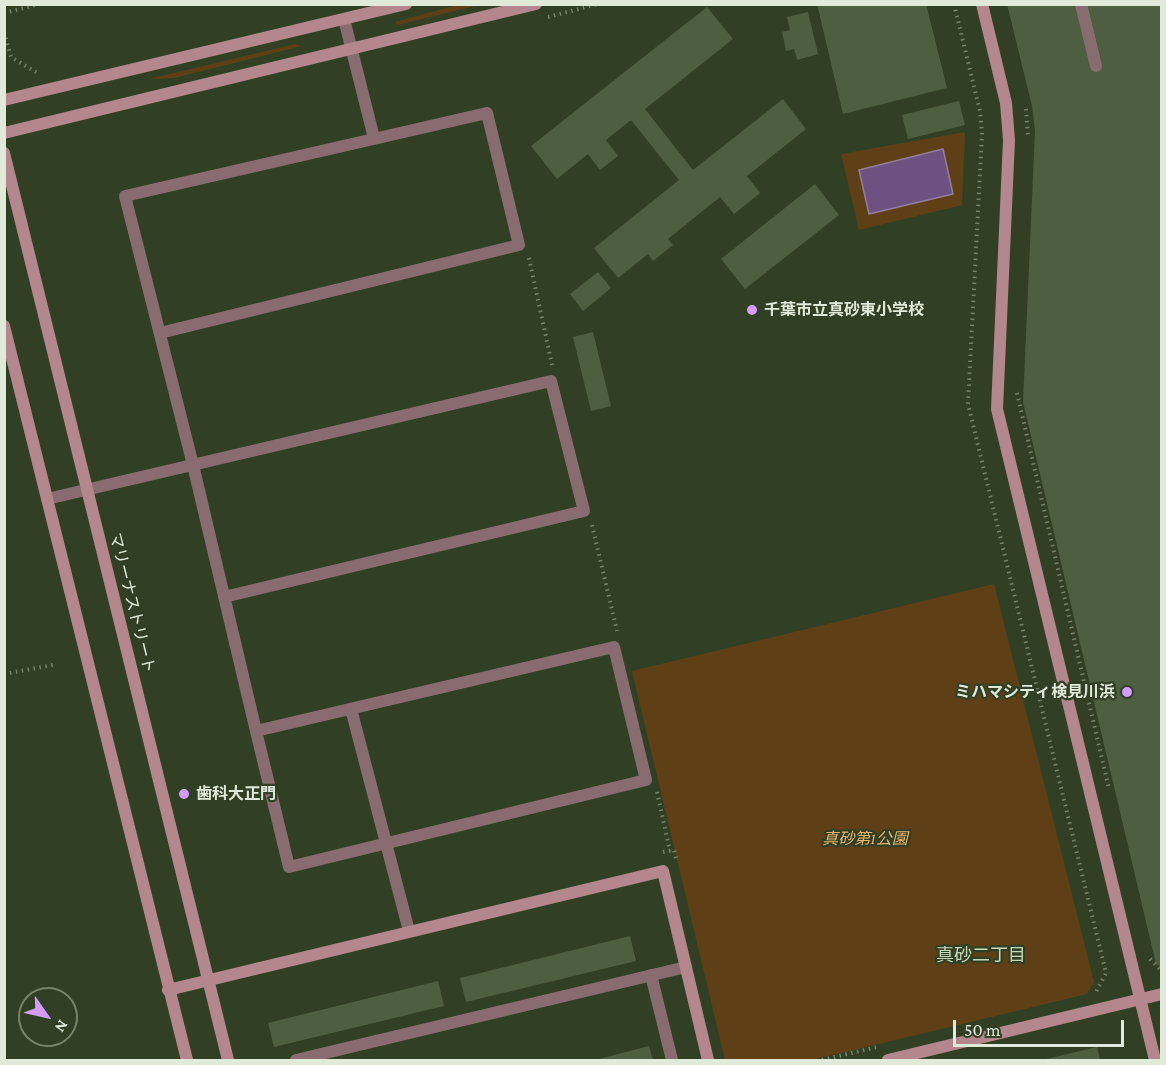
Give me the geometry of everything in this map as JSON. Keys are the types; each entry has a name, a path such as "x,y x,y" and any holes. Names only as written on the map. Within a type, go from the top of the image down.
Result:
{"street":[{"path":"4,100 406,4"},
{"path":"4,133 536,4"},
{"path":"982,4 1006,103 1009,140 997,409 1155,1060"},
{"path":"1081,4 1096,66"},
{"path":"344,20 374,138"},
{"path":"160,333 519,245 487,113 125,196 193,465 224,597 256,731 289,867 646,780 614,647 256,731"},
{"name":"マリーナストリート","path":"4,153 228,1060"},
{"path":"4,326 187,1060"},
{"path":"47,499 552,381 584,511 224,597"},
{"path":"351,709 384,843 409,931"},
{"path":"168,990 663,871 708,1060"},
{"path":"296,1060 686,967"},
{"path":"651,975 672,1060"},
{"path":"888,1060 1161,994"}],"path":[{"path":"4,13 40,4"},
{"path":"954,4 980,111 982,134 968,404 1106,973 1095,993 1087,997"},
{"path":"1024,100 1028,145"},
{"path":"519,245 529,258 552,362 552,381"},
{"path":"1016,383 1019,412 1111,794"},
{"path":"584,511 592,522 617,631 614,647"},
{"path":"4,674 53,665"},
{"path":"646,780 656,791 670,851"},
{"path":"659,853 674,850 676,861"},
{"path":"1149,957 1151,963 1161,971"},
{"path":"822,1060 880,1047"}],"green space":[{"path":"457,5 480,5 397,25 395,22"},
{"path":"295,44 302,46 174,78 149,79"},
{"path":"965,132 962,205 859,230 841,154"},
{"name":"真砂第1公園","path":"994,584 1094,982 1087,994 812,1060 725,1060 632,671"}],"shaded area":[{"path":"943,149 953,194 869,214 859,170"}],"building":[{"path":"817,4 926,4 947,88 843,114"},
{"name":"ミハマシティ検見川浜","path":"1007,4 1162,4 1162,967 1156,964 1023,402 1035,131 1032,106"},
{"path":"707,7 733,39 645,109 693,170 783,99 806,129 747,176 760,193 734,214 720,197 668,239 673,245 653,261 648,254 618,278 594,248 679,180 631,120 606,140 618,156 600,170 588,154 557,179 531,146"},
{"path":"808,12 818,54 797,60 794,49 786,51 782,32 790,30 787,17"},
{"path":"959,101 965,125 908,139 902,115"},
{"path":"815,184 839,215 745,289 721,259"},
{"path":"598,272 611,288 583,311 570,294"},
{"path":"593,332 611,406 591,411 573,337"},
{"path":"630,936 636,961 466,1002 460,978"},
{"path":"438,981 444,1006 274,1047 268,1023"},
{"path":"649,1046 653,1060 595,1060"},
{"path":"1097,1047 1100,1060 1042,1060"}],"place":[{"name":"千葉市立真砂東小学校","path":"752,310"},
{"name":"ミハマシティ検見川浜","path":"1127,692"},
{"name":"歯科大正門","path":"184,794"}],"district":[{"name":"真砂二丁目","path":"981,955"}]}
